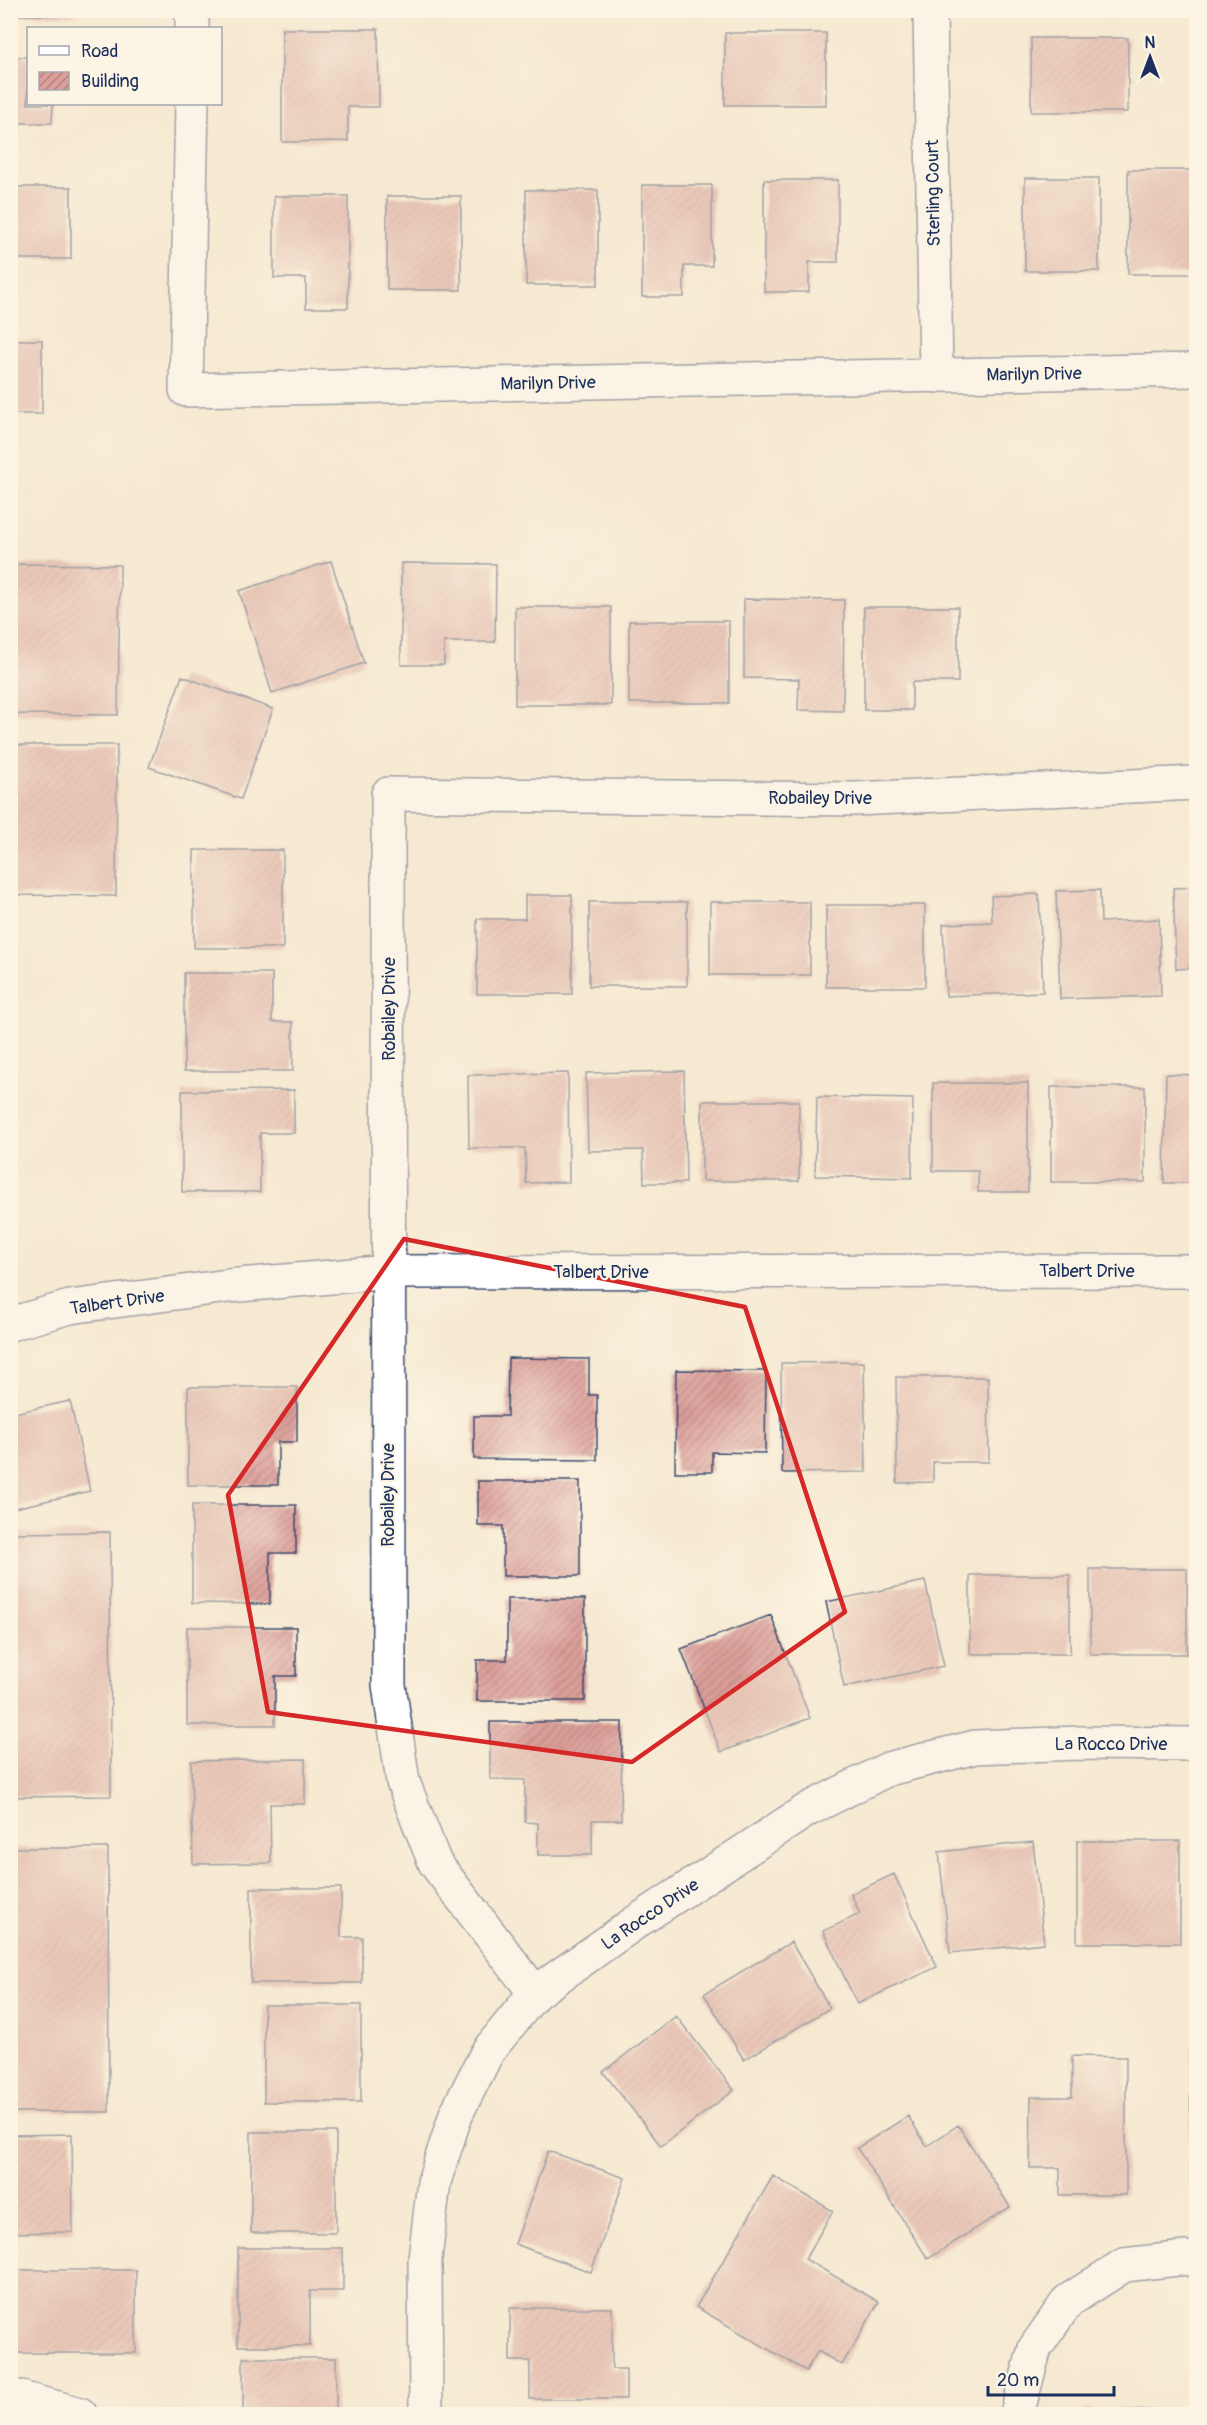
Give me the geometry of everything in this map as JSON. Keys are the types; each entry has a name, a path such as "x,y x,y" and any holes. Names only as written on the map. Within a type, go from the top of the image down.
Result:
{"street":[{"path":"192,10 192,27"},
{"name":"Sterling Court","path":"930,10 936,376"},
{"name":"Marilyn Drive","path":"192,105 186,390 1197,370"},
{"name":"Robailey Drive","path":"535,1993 435,1863 403,1782 389,1685 388,794 855,799 1197,783"},
{"name":"Talbert Drive","path":"10,1324 70,1307 228,1286 388,1272 1197,1271"},
{"name":"La Rocco Drive","path":"426,2415 425,2259 434,2182 456,2114 488,2050 535,1993 636,1922 807,1810 888,1769 975,1748 1079,1743 1197,1744"},
{"path":"1017,2415 1035,2348 1068,2301 1124,2265 1186,2258 1197,2261"},
{"path":"10,2395 80,2415"}],"highlighted area":[{"path":"404,1239 745,1307 845,1612 632,1762 268,1712 228,1495"}],"building":[{"path":"10,10 75,10 75,15 10,15"},
{"path":"282,29 378,29 379,107 348,107 348,141 282,142"},
{"path":"725,33 826,33 826,105 725,105"},
{"path":"1031,38 1128,38 1128,112 1031,112"},
{"path":"10,57 27,57 27,105 53,105 52,123 10,123"},
{"path":"1128,170 1196,170 1196,274 1128,274"},
{"path":"1025,178 1099,178 1099,271 1025,271"},
{"path":"764,180 838,180 838,262 809,262 809,292 764,292"},
{"path":"642,185 712,185 712,266 684,266 684,297 642,297"},
{"path":"10,187 71,187 71,259 10,259"},
{"path":"526,190 598,190 598,285 526,285"},
{"path":"274,196 348,196 348,308 306,308 306,278 274,278"},
{"path":"387,196 461,196 461,290 387,290"},
{"path":"10,340 42,340 42,414 10,414"},
{"path":"331,561 364,663 272,693 239,591"},
{"path":"401,563 496,564 495,642 444,642 444,665 401,665"},
{"path":"10,564 120,565 118,715 10,714"},
{"path":"744,599 844,600 843,711 798,710 799,679 744,678"},
{"path":"515,607 611,607 611,705 515,705"},
{"path":"864,607 958,607 958,682 912,682 912,710 864,710"},
{"path":"629,621 729,621 729,703 629,703"},
{"path":"182,676 273,709 241,799 149,767"},
{"path":"10,745 117,745 116,896 10,895"},
{"path":"194,850 283,850 283,948 194,948"},
{"path":"1196,887 1196,968 1176,969 1173,888"},
{"path":"1100,890 1101,922 1159,919 1161,996 1060,999 1056,891"},
{"path":"1039,894 1043,992 946,996 943,924 992,922 991,896"},
{"path":"525,895 572,895 572,994 477,994 477,919 525,919"},
{"path":"589,902 687,902 687,986 589,986"},
{"path":"710,902 810,902 810,975 710,975"},
{"path":"826,905 925,905 925,987 826,987"},
{"path":"184,973 272,973 272,1022 293,1022 293,1071 184,1071"},
{"path":"684,1071 686,1183 644,1183 643,1150 588,1151 586,1073"},
{"path":"568,1073 569,1182 526,1183 525,1148 469,1148 468,1075"},
{"path":"1166,1074 1196,1075 1196,1183 1164,1183"},
{"path":"933,1083 1028,1083 1028,1192 978,1192 978,1171 933,1171"},
{"path":"1051,1087 1145,1087 1145,1182 1051,1182"},
{"path":"294,1090 294,1133 260,1133 260,1192 182,1192 182,1091"},
{"path":"817,1097 913,1099 912,1178 815,1176"},
{"path":"702,1101 799,1101 799,1181 702,1181"},
{"path":"508,1358 589,1359 589,1395 597,1395 597,1460 474,1459 474,1416 507,1416"},
{"path":"864,1362 866,1472 782,1473 781,1363"},
{"path":"676,1370 766,1371 765,1453 712,1452 712,1472 675,1472"},
{"path":"896,1377 988,1377 989,1462 933,1462 933,1482 897,1483"},
{"path":"188,1387 297,1387 297,1442 278,1442 278,1485 188,1485"},
{"path":"70,1401 90,1491 10,1509 10,1414"},
{"path":"478,1481 580,1481 580,1576 503,1576 503,1526 478,1526"},
{"path":"192,1505 296,1505 296,1553 270,1553 270,1604 192,1603"},
{"path":"110,1532 111,1796 10,1797 10,1533"},
{"path":"1090,1569 1187,1569 1187,1654 1090,1654"},
{"path":"970,1575 1070,1575 1070,1654 970,1654"},
{"path":"925,1581 944,1666 844,1687 826,1602"},
{"path":"507,1599 585,1599 585,1701 477,1701 477,1660 507,1660"},
{"path":"771,1615 810,1718 721,1752 681,1649"},
{"path":"187,1627 296,1627 296,1676 275,1676 275,1725 187,1725"},
{"path":"490,1722 622,1722 621,1820 592,1820 592,1855 538,1855 538,1823 525,1822 525,1780 490,1779"},
{"path":"305,1759 305,1804 270,1804 271,1863 193,1864 191,1761"},
{"path":"1077,1841 1180,1841 1180,1943 1077,1943"},
{"path":"1033,1842 1044,1943 950,1953 939,1852"},
{"path":"10,1848 108,1848 109,2112 10,2112"},
{"path":"894,1874 937,1967 857,2004 823,1931 860,1914 851,1894"},
{"path":"251,1888 341,1888 341,1937 362,1937 362,1983 251,1983"},
{"path":"791,1942 830,2008 744,2060 704,1994"},
{"path":"264,2005 361,2005 361,2102 264,2102"},
{"path":"676,2016 734,2090 661,2146 603,2072"},
{"path":"1191,2046 1196,2046 1196,2183 1190,2183"},
{"path":"1072,2056 1126,2057 1126,2195 1060,2195 1060,2168 1030,2168 1031,2097 1072,2097"},
{"path":"908,2116 927,2146 958,2125 1010,2207 928,2259 857,2148"},
{"path":"251,2132 336,2132 336,2233 251,2233"},
{"path":"72,2134 73,2232 10,2233 10,2135"},
{"path":"548,2151 625,2178 591,2272 515,2244"},
{"path":"773,2176 833,2211 805,2259 879,2302 842,2365 818,2351 806,2371 696,2307"},
{"path":"238,2248 343,2248 343,2291 310,2291 310,2346 238,2346"},
{"path":"10,2270 136,2270 136,2353 10,2353"},
{"path":"510,2308 612,2308 612,2369 626,2369 626,2399 530,2399 530,2361 510,2361"},
{"path":"243,2358 336,2358 336,2414 243,2414"},
{"path":"1084,2410 1153,2410 1153,2414 1084,2414"}]}
